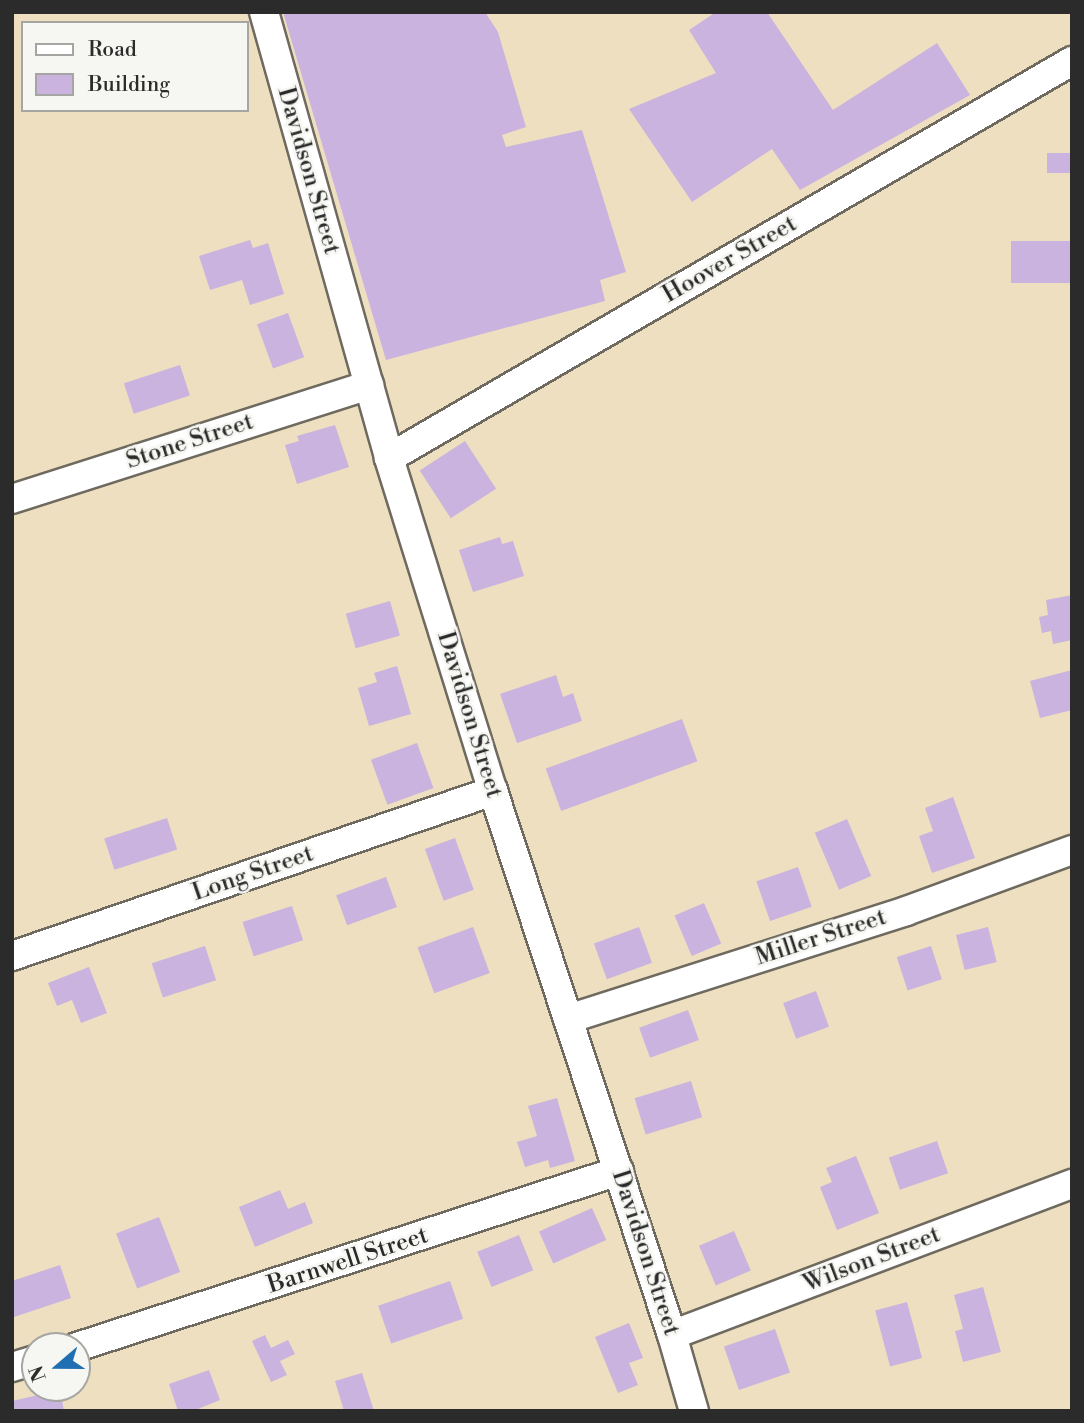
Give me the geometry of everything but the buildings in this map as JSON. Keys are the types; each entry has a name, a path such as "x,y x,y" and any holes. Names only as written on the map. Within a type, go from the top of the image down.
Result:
{"street":[{"name":"Davidson Street","path":"264,12 389,458 493,791 619,1171 694,1411"},
{"name":"Hoover Street","path":"389,458 1072,61"},
{"name":"Stone Street","path":"12,499 369,385"},
{"name":"Long Street","path":"12,956 493,791"},
{"name":"Miller Street","path":"568,1019 906,911 1072,850"},
{"name":"Barnwell Street","path":"91,1343 619,1171"},
{"name":"Wilson Street","path":"672,1335 1072,1184"}]}
